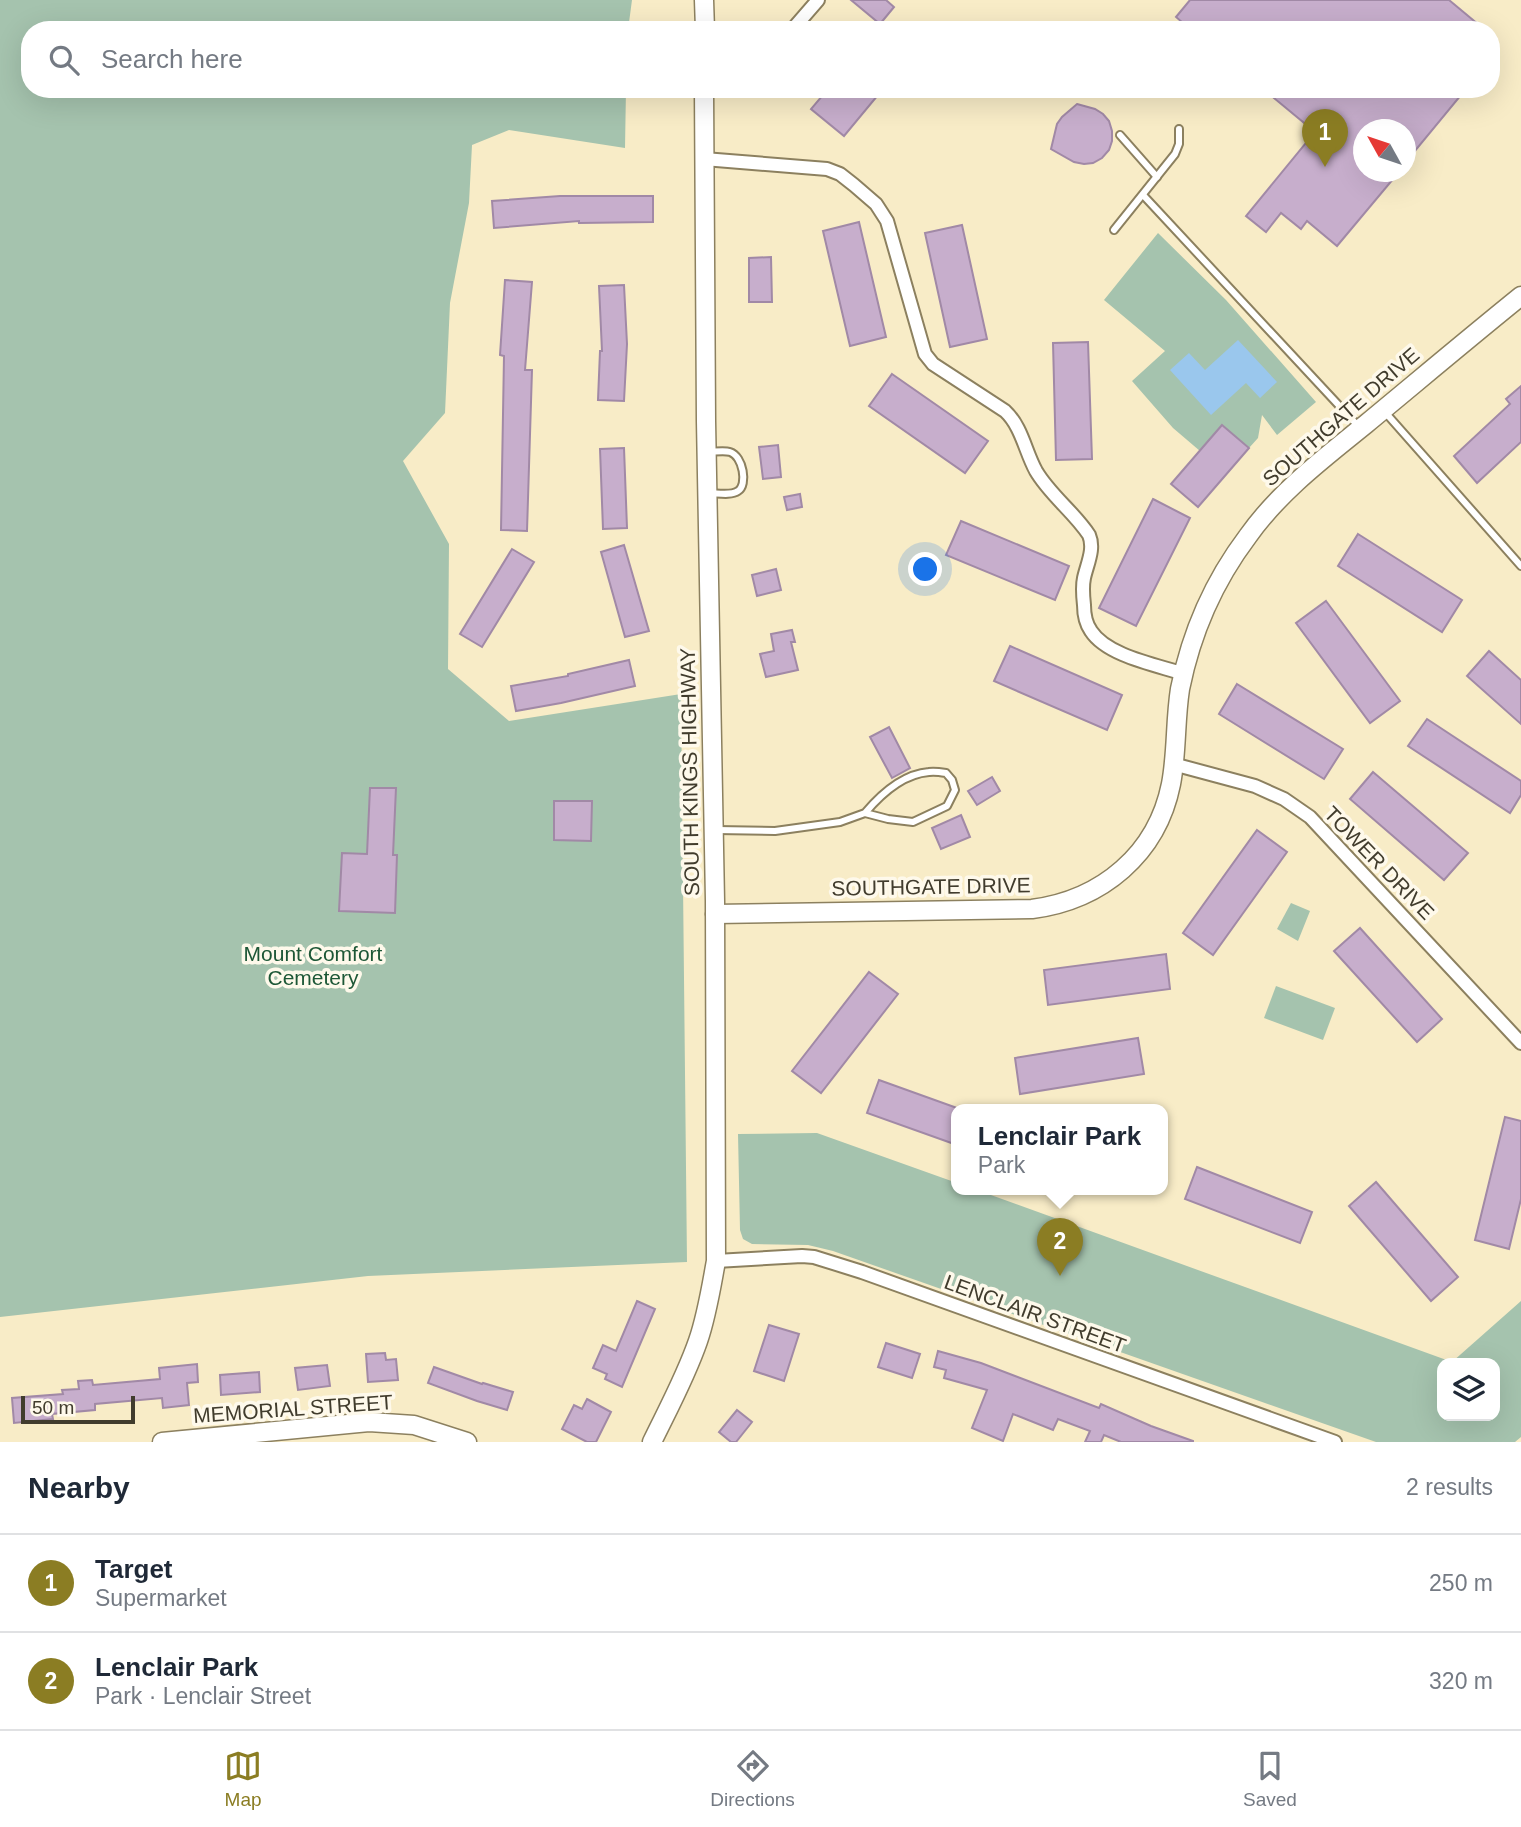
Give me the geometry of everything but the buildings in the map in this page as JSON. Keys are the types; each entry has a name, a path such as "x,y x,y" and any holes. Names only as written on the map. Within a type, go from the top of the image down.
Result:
{"street":[{"path":"704,0 705,21"},
{"path":"800,21 818,0"},
{"name":"SOUTH KINGS HIGHWAY","path":"652,1442 698,1342 716,1261 715,914 704,98"},
{"path":"704,159 834,171 876,205 892,235 928,359 1011,417 1037,473 1053,495 1090,535 1092,547 1082,590 1089,629 1099,640 1124,654 1184,674"},
{"name":"SOUTHGATE DRIVE","path":"715,914 1032,909 1079,897 1098,888 1117,874 1133,860 1146,843 1166,804 1171,785 1175,723 1184,674 1201,618 1214,589 1248,534 1288,489 1521,296"},
{"name":"TOWER DRIVE","path":"1173,764 1255,786 1284,799 1310,817 1521,1043"},
{"name":"LENCLAIR STREET","path":"716,1261 814,1257 1335,1442"},
{"name":"MEMORIAL STREET","path":"162,1442 369,1422 414,1425 467,1442"}],"lane":[{"path":"1114,230 1178,149 1179,129"},
{"path":"1120,135 1157,177"},
{"path":"1143,195 1360,429"},
{"path":"1383,410 1521,566"},
{"path":"707,452 730,452 738,458 742,466 743,484 733,493 708,493"},
{"path":"714,830 775,831 840,822 865,813 876,799 893,786 929,772 946,772 955,790 947,806 913,822 865,813"}],"green space":[{"name":"Mount Comfort Cemetery","path":"0,0 632,0 629,21 21,21 21,98 626,98 625,148 509,130 472,145 469,203 450,303 445,413 403,461 449,544 448,669 509,721 681,694 687,1262 368,1276 0,1317"},
{"path":"1158,233 1226,300 1316,402 1277,435 1262,415 1258,438 1249,448 1200,451 1173,428 1132,381 1165,351 1104,300"},
{"path":"1291,903 1310,911 1298,941 1277,929"},
{"path":"1276,986 1335,1008 1323,1040 1264,1018"},
{"path":"817,1133 951,1181 951,1195 991,1195 1441,1358 1437,1358 1437,1421 1500,1421 1500,1358 1457,1358 1521,1301 1521,1437 1515,1442 1376,1442 833,1251 808,1245 752,1244 743,1239 740,1230 738,1134"}],"water":[{"path":"1238,340 1277,382 1260,398 1246,383 1211,415 1170,370 1189,353 1205,370"}],"place":[{"name":"Target","path":"1325,167"},
{"name":"Lenclair Park","path":"1060,1276"}]}
